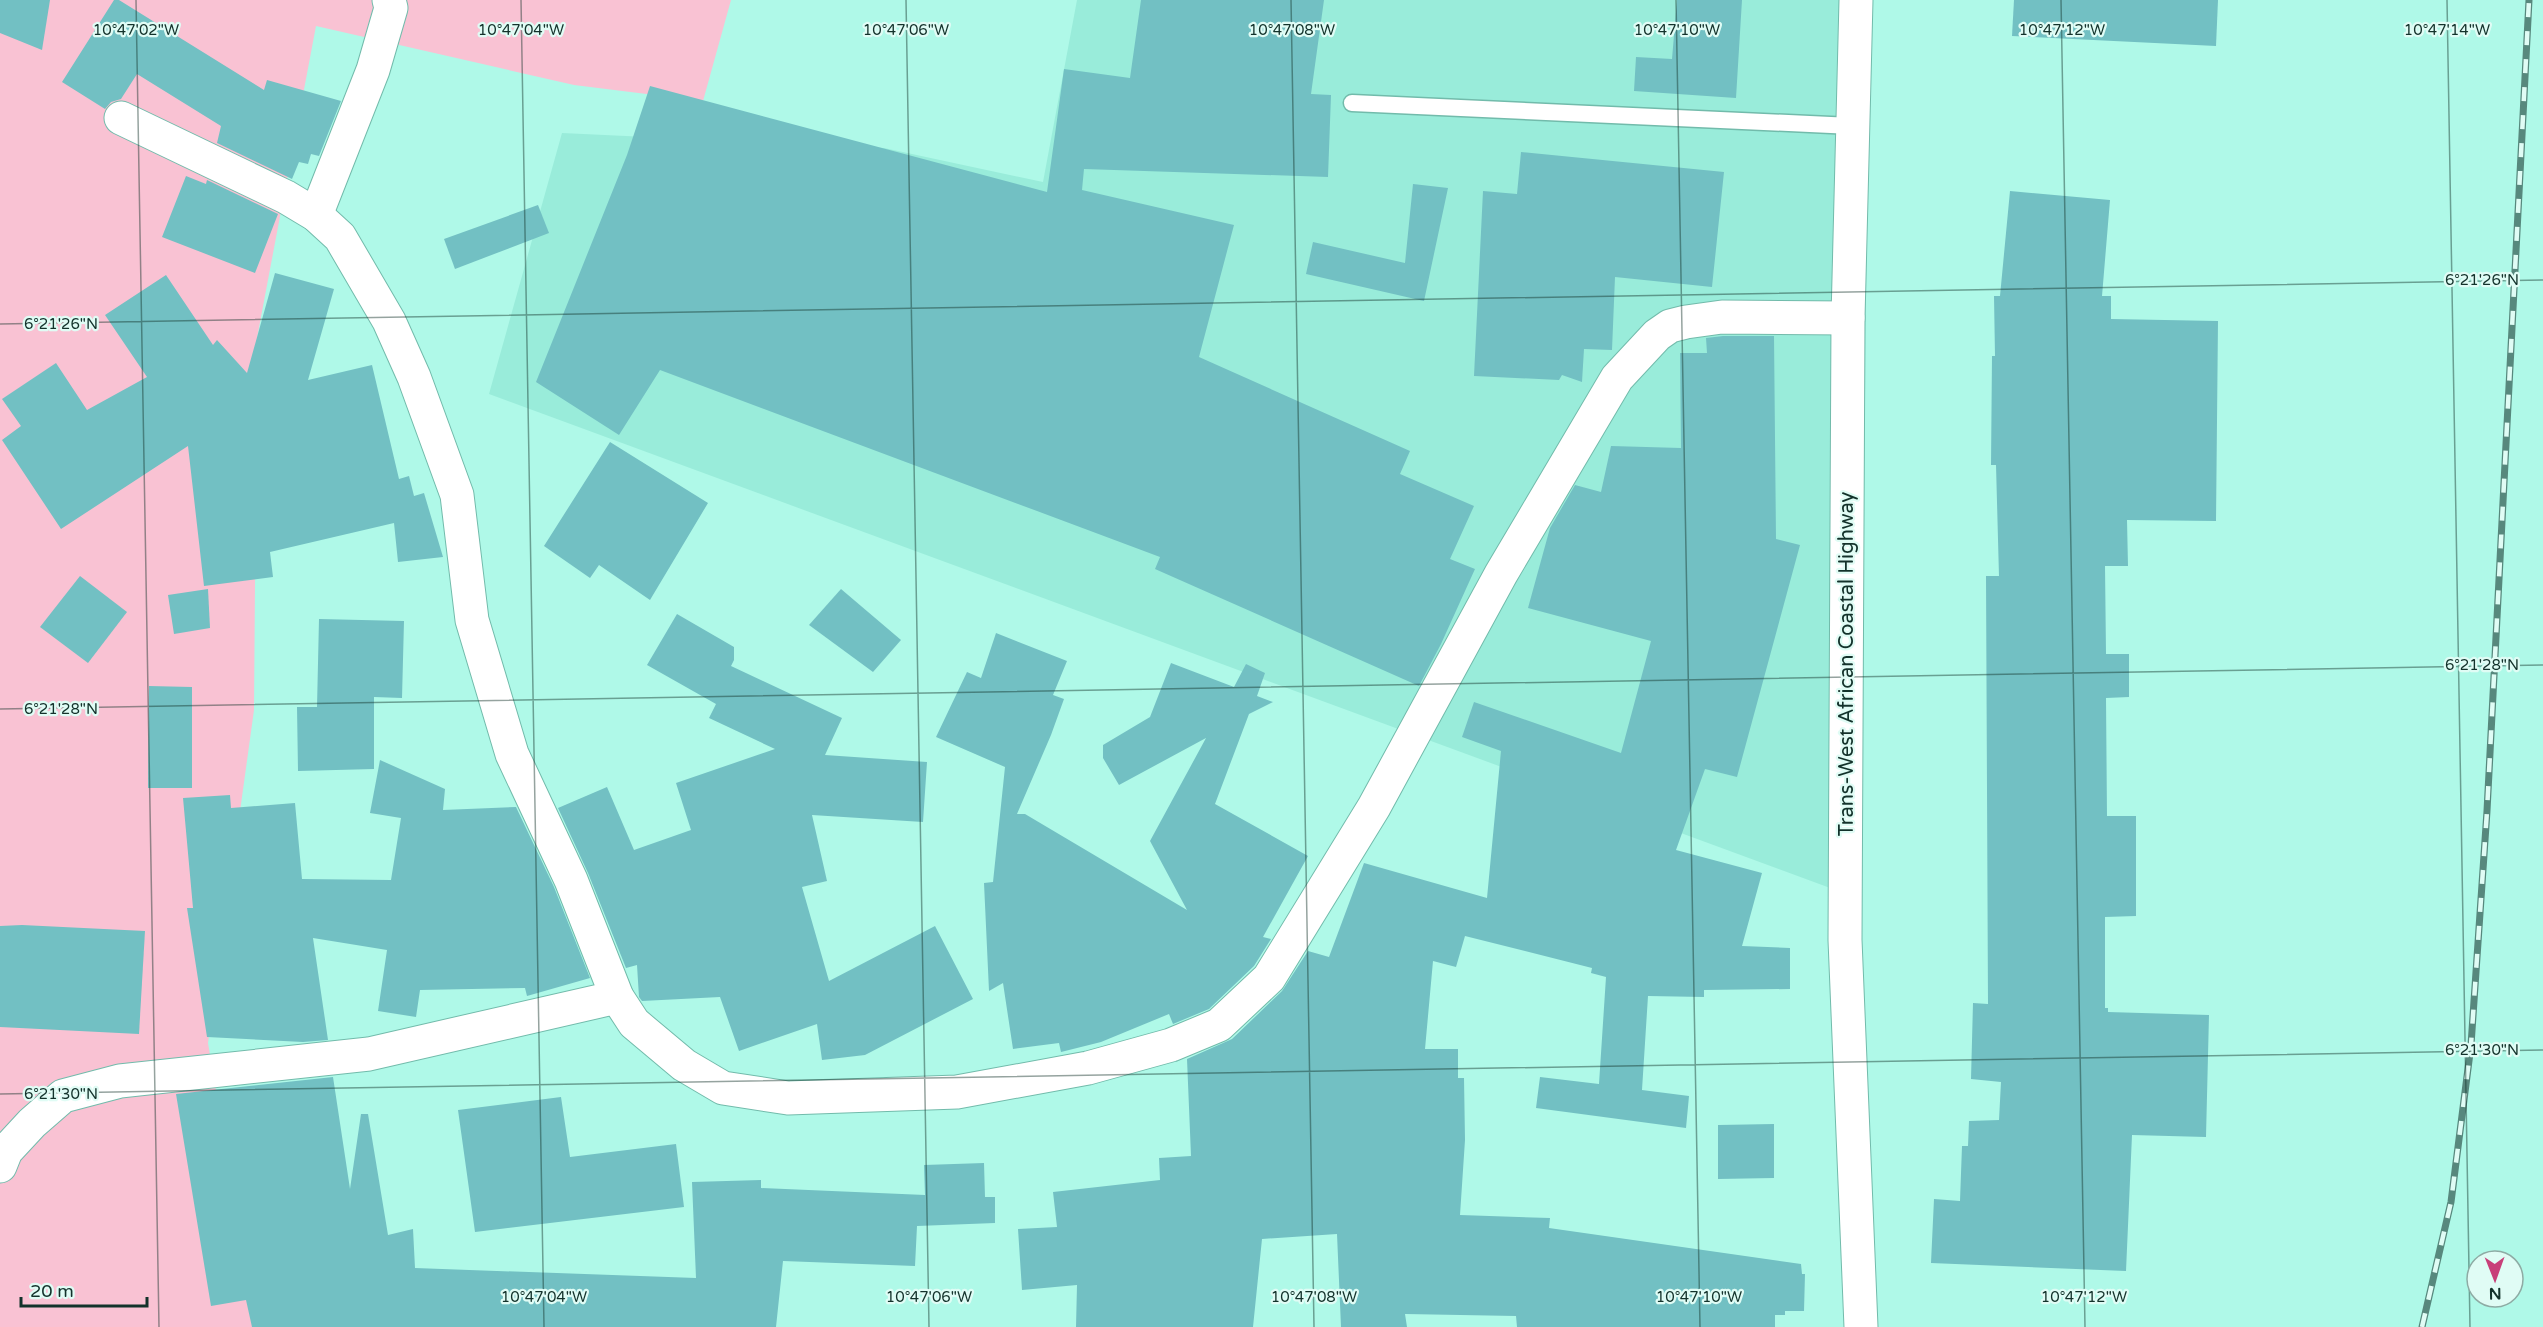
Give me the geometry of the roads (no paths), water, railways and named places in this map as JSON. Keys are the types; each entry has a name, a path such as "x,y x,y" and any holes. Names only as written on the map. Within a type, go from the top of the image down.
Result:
{"main road":[{"path":"316,215 373,70 391,8 389,0"},
{"name":"Trans-West African Coastal Highway","path":"1856,0 1848,318 1845,940 1861,1327"},
{"path":"121,118 252,180 316,215 340,237 389,321 414,376 457,495 472,620 512,754 571,880 617,997 634,1023 684,1065 723,1088 788,1098 957,1092 1088,1068 1171,1045 1219,1025 1269,978 1374,807 1501,574 1617,378 1657,335 1670,326 1722,317 1848,318"},
{"path":"0,1166 6,1151 32,1123 63,1096 120,1081 369,1054 617,997"}],"lane":[{"path":"1352,103 1852,126"}],"railway":[{"path":"2422,1327 2451,1202 2471,1045 2487,811 2529,0"}]}
